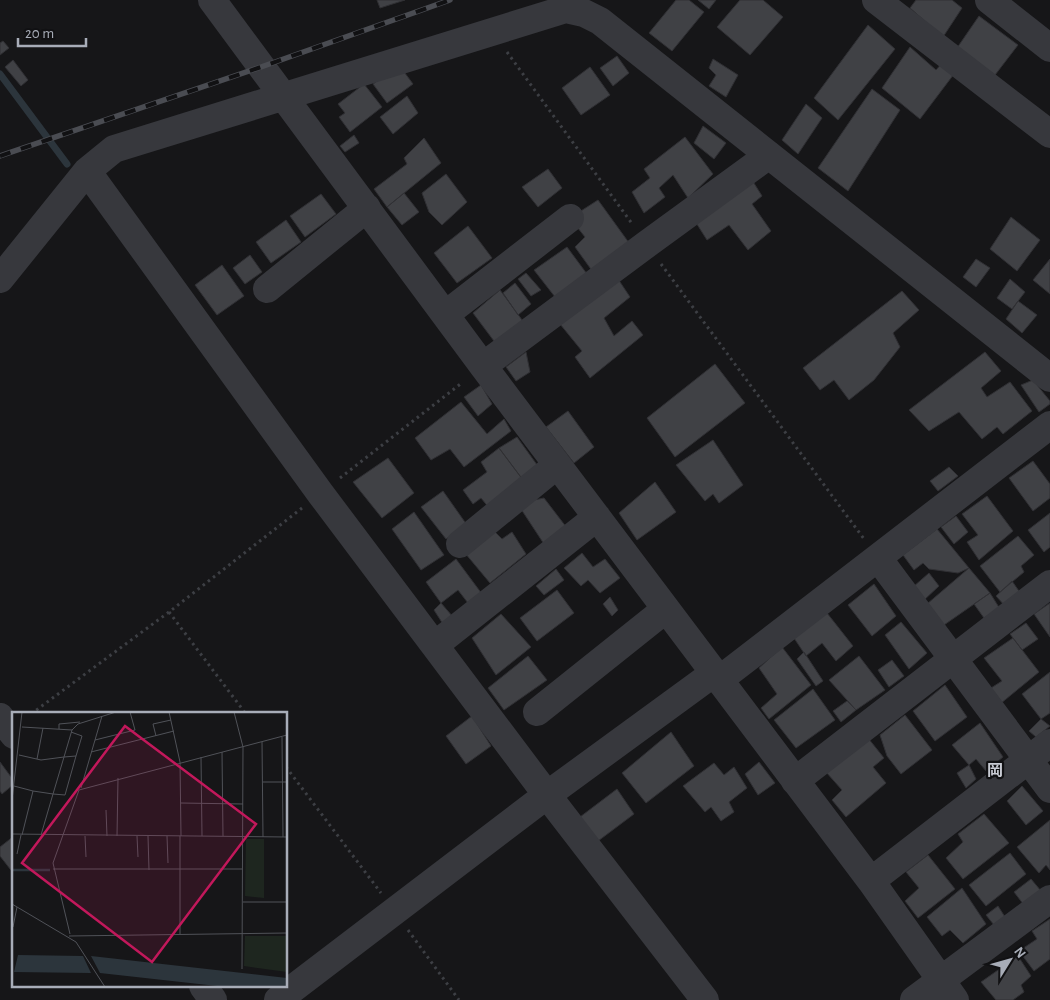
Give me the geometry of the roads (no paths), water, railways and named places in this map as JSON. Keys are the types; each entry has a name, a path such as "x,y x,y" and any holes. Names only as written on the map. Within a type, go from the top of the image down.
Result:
{"street":[{"path":"212,0 483,366 871,881 948,990"},
{"path":"876,0 1050,134"},
{"path":"989,0 1050,48"},
{"path":"0,280 87,171 114,149 492,31 566,9 591,7 600,21 1050,378"},
{"path":"483,366 769,155"},
{"path":"87,171 314,485 705,1000"},
{"path":"267,288 367,208"},
{"path":"446,314 570,218"},
{"path":"278,1000 548,795 717,677 878,558 1050,425"},
{"path":"460,544 558,465"},
{"path":"435,645 597,517"},
{"path":"878,558 1050,789"},
{"path":"795,781 1050,584"},
{"path":"537,712 666,609"},
{"path":"0,717 12,732"},
{"path":"871,881 1050,743"},
{"path":"914,1000 948,990 1050,899"},
{"path":"204,988 213,1000"}],"waterway":[{"path":"0,74 67,164"}],"railway":[{"path":"0,156 450,0"}],"district":[{"name":"岡","path":"995,770"}]}
